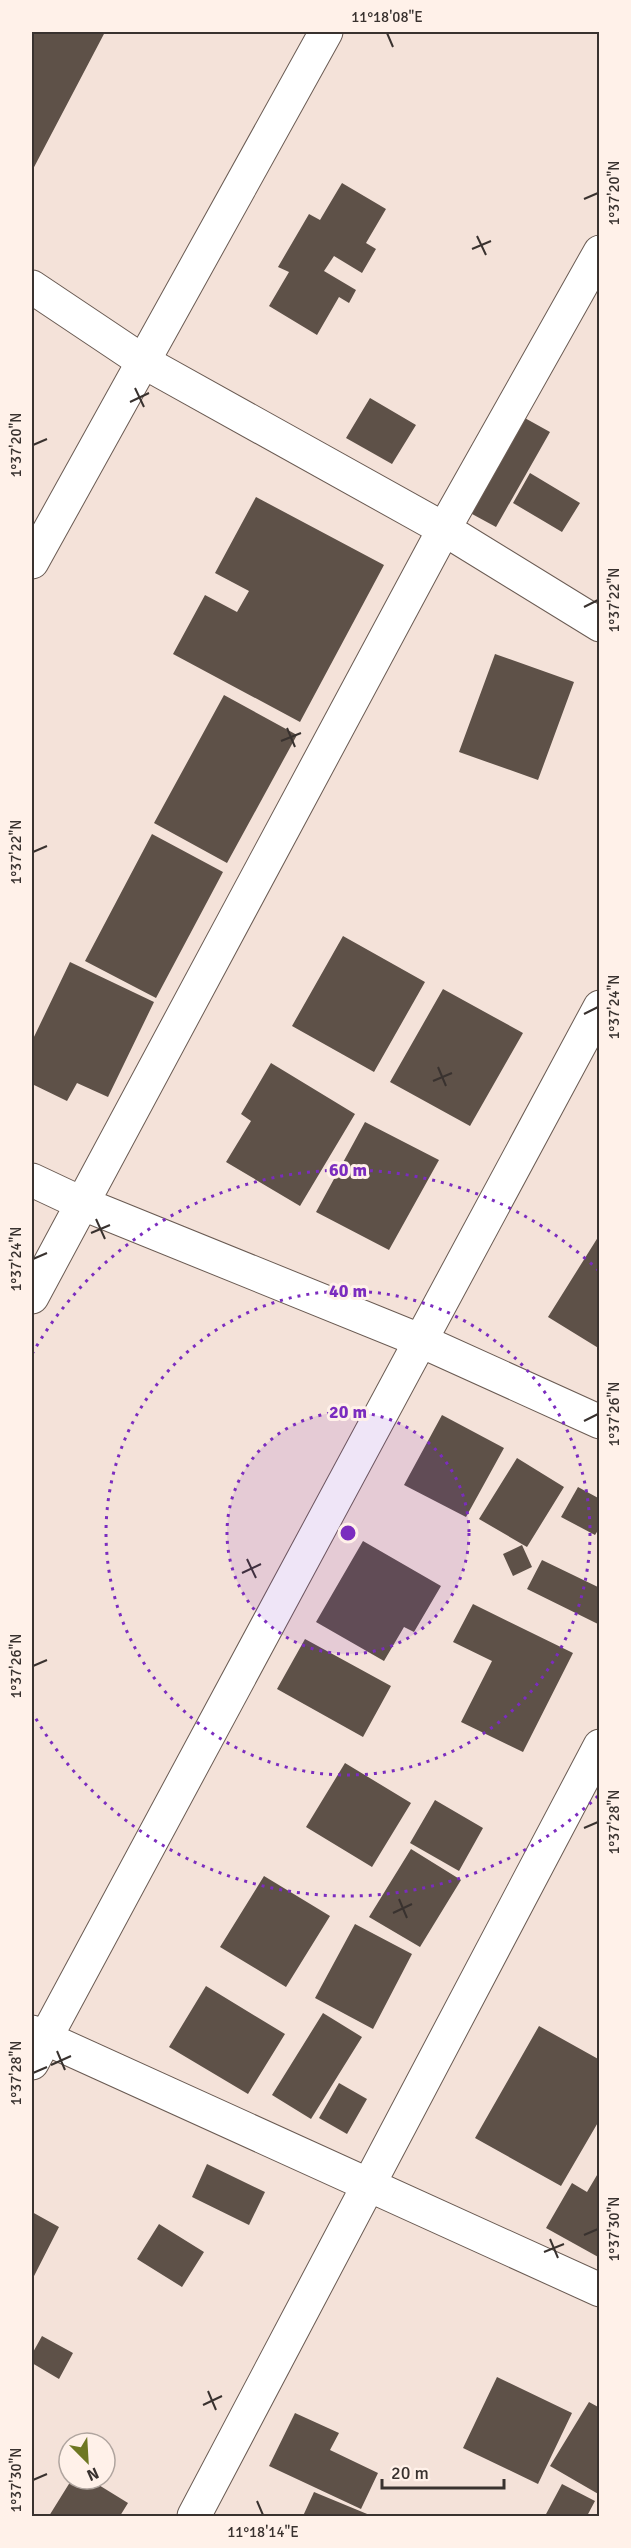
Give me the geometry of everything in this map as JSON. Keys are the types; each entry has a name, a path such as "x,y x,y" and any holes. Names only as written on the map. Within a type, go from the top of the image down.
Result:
{"street":[{"path":"32,562 326,32"},
{"path":"32,1297 444,529 600,252"},
{"path":"32,287 144,362 444,529 600,625"},
{"path":"600,1007 36,2044 368,2186 600,2290"},
{"path":"32,1180 81,1203 419,1340 600,1422"},
{"path":"194,2517 600,1746"}],"building":[{"path":"32,32 105,32 32,171"},
{"path":"342,183 386,209 366,243 376,249 362,273 334,256 324,271 356,290 349,303 339,297 317,335 269,306 289,272 278,267 309,214 320,220"},
{"path":"370,398 416,425 392,464 346,438"},
{"path":"514,412 550,432 496,527 461,508"},
{"path":"530,473 580,503 562,532 513,503"},
{"path":"256,497 384,565 300,722 173,654 205,595 237,612 249,591 215,573"},
{"path":"495,654 574,682 538,780 459,752"},
{"path":"224,695 297,735 227,863 154,823"},
{"path":"152,834 223,872 156,998 85,961"},
{"path":"343,936 425,982 374,1072 292,1026"},
{"path":"70,962 154,1002 108,1097 77,1083 67,1101 32,1084 32,1041"},
{"path":"443,989 523,1033 470,1126 390,1082"},
{"path":"271,1063 355,1114 300,1206 226,1162 251,1121 241,1114"},
{"path":"365,1122 439,1160 389,1250 316,1212"},
{"path":"600,1234 600,1349 548,1317"},
{"path":"442,1415 504,1448 466,1517 404,1485"},
{"path":"517,1458 564,1487 527,1547 479,1519"},
{"path":"578,1487 600,1499 600,1527 595,1535 561,1517"},
{"path":"363,1541 441,1586 414,1632 404,1627 384,1661 316,1622"},
{"path":"522,1545 532,1567 513,1576 503,1554"},
{"path":"542,1560 600,1588 600,1625 527,1589"},
{"path":"473,1604 573,1653 523,1752 461,1722 492,1661 453,1642"},
{"path":"305,1639 391,1686 363,1737 277,1689"},
{"path":"345,1763 411,1803 372,1867 306,1827"},
{"path":"435,1800 483,1828 459,1871 410,1843"},
{"path":"411,1849 461,1880 420,1947 369,1917"},
{"path":"264,1876 330,1916 286,1987 220,1947"},
{"path":"355,1924 412,1954 373,2029 315,1998"},
{"path":"206,1986 285,2034 248,2094 169,2047"},
{"path":"323,2013 362,2037 311,2119 272,2095"},
{"path":"539,2026 600,2060 600,2119 561,2186 475,2138"},
{"path":"339,2083 367,2099 347,2134 319,2118"},
{"path":"207,2164 265,2192 249,2225 192,2197"},
{"path":"600,2170 600,2258 546,2228 572,2183 587,2192"},
{"path":"32,2212 59,2227 32,2280"},
{"path":"159,2224 204,2252 182,2287 137,2259"},
{"path":"42,2336 73,2353 59,2379 32,2363 32,2354"},
{"path":"497,2377 572,2413 538,2484 463,2448"},
{"path":"589,2402 600,2408 600,2495 550,2466"},
{"path":"295,2413 339,2433 330,2450 378,2473 361,2509 269,2466"},
{"path":"562,2484 595,2501 587,2516 545,2516"},
{"path":"65,2491 108,2491 128,2503 120,2516 49,2516"},
{"path":"314,2492 372,2516 303,2516"}]}
